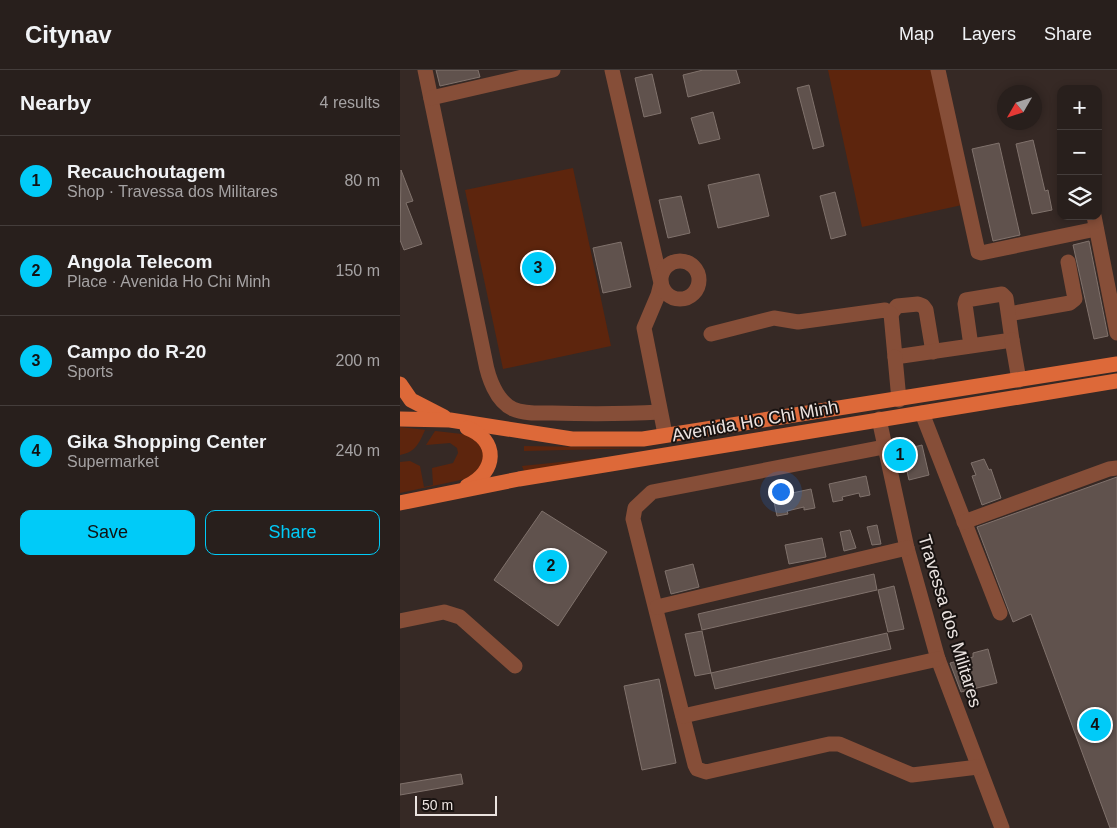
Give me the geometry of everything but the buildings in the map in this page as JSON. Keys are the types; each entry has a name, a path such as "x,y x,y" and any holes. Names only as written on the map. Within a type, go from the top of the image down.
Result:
{"main road":[{"name":"Avenida Ho Chi Minh","path":"400,419 450,420 572,439 621,440 725,428 1117,364"},
{"name":"Avenida Ho Chi Minh","path":"400,503 457,490 1117,381"},
{"path":"400,384 411,400 475,431 483,437 490,454 487,470 482,476 457,490"}],"street":[{"path":"425,70 486,369 497,393 513,409 533,413 615,414 660,412"},
{"path":"431,98 553,70"},
{"path":"612,70 661,283 644,328 665,434"},
{"path":"938,70 978,252 981,253 1095,223 1117,333"},
{"path":"1009,314 1070,303 1075,299 1068,262"},
{"path":"971,346 966,300 1002,294 1006,298 1019,380"},
{"path":"890,314 897,306 918,304 924,306 933,352"},
{"path":"711,334 774,318 798,322 885,310 890,314 899,400"},
{"path":"895,357 1012,340"},
{"path":"922,413 1000,612"},
{"name":"Travessa dos Militares","path":"879,419 907,548 938,659 1002,828"},
{"path":"884,447 652,492 641,499 634,508 633,519 657,606 695,765 702,772 829,744 850,747 912,775 978,767"},
{"path":"964,522 1109,468 1117,468"},
{"path":"657,606 907,548"},
{"path":"400,620 451,612 460,617 515,666"},
{"path":"683,716 938,659"}],"shaded area":[{"path":"828,70 932,70 962,205 862,227"},
{"path":"573,168 611,346 503,369 465,190"},
{"path":"400,427 471,435 482,448 484,457 481,466 470,478 400,493 400,462 410,461 420,466 424,487 433,485 432,468 453,463 458,453 457,448 450,443 426,445 435,431 425,430 419,443 410,452 400,455"},
{"path":"524,446 647,448 524,451"},
{"path":"649,453 524,471 522,466"}],"place":[{"name":"Campo do R-20","path":"538,268"},
{"name":"Recauchoutagem","path":"900,455"},
{"name":"Angola Telecom","path":"551,566"},
{"name":"Gika Shopping Center","path":"1095,725"}]}
